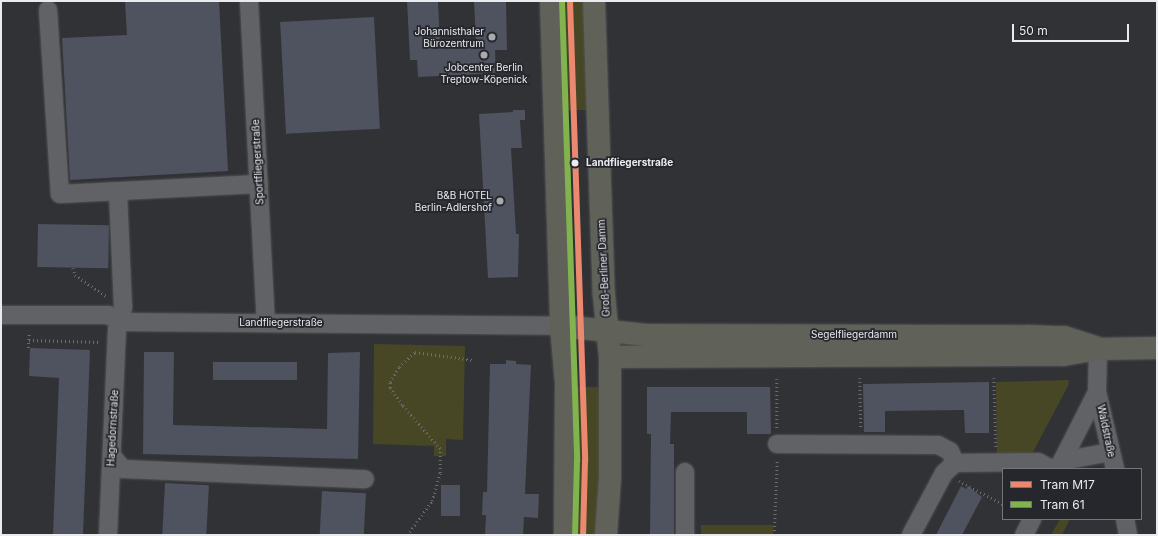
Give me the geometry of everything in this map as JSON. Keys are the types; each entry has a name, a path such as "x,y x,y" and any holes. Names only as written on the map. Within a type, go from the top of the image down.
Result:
{"main road":[{"path":"551,1 567,441 566,535"},
{"name":"Groß-Berliner Damm","path":"594,1 604,294 610,357 610,478 606,535"},
{"path":"562,326 610,357"},
{"name":"Segelfliegerdamm","path":"562,326 646,335 1064,337 1098,349"},
{"name":"Segelfliegerdamm","path":"610,357 1063,355 1098,349 1157,348"}],"street":[{"name":"Sportfliegerstraße","path":"250,1 266,323"},
{"path":"48,10 60,194 259,184"},
{"name":"Hagedornstraße","path":"108,535 117,342 122,314 118,191"},
{"name":"Landfliegerstraße","path":"1,315 108,316 122,314 266,323 562,326"},
{"path":"1057,466 1097,392 1098,349"},
{"name":"Waldstraße","path":"1097,392 1113,460"},
{"path":"777,444 862,443 938,445 950,451 950,468 911,535"},
{"path":"112,456 123,469 365,479"},
{"path":"950,468 996,462 1038,462 1057,466 1113,460"},
{"path":"685,472 685,535"},
{"path":"1024,535 1032,520"},
{"path":"1125,520 1128,535"}],"path":[{"path":"72,268 75,275 122,314"},
{"path":"28,348 29,340 117,342"},
{"path":"407,535 432,501 440,472 440,449 402,405 390,388 390,382 399,367 415,352 472,360"},
{"path":"860,378 862,443"},
{"path":"994,378 996,462"},
{"path":"774,535 777,444 777,379"},
{"path":"950,468 1002,503"}],"shaded area":[{"path":"559,1 587,1 587,110 559,110"},
{"path":"374,344 465,346 463,440 446,439 446,456 434,456 434,446 373,444"},
{"path":"1069,380 1068,386 1025,468 997,456 996,382"},
{"path":"573,387 599,387 599,535 573,535"},
{"path":"1059,520 1070,520 1062,535 1051,535"},
{"path":"701,525 773,525 773,535 701,535"}],"building":[{"path":"125,1 219,1 228,171 70,180 62,38 127,35"},
{"name":"Johannisthaler Bürozentrum","path":"407,1 438,1 440,45 476,43 474,1 506,1 507,50 495,50 496,73 418,77 417,60 410,60"},
{"path":"374,17 380,129 286,134 280,22"},
{"path":"513,110 525,110 525,120 520,120 522,148 511,148 516,234 519,234 518,277 488,278 479,114 513,112"},
{"path":"38,224 109,225 108,268 37,267"},
{"path":"30,348 90,350 83,535 53,535 59,378 29,376"},
{"path":"144,352 174,352 173,425 327,429 328,353 360,352 358,459 143,454"},
{"path":"506,360 516,361 516,364 531,365 525,494 539,494 538,518 524,517 523,535 485,535 486,515 482,515 483,492 487,492 490,364 506,364"},
{"path":"213,362 297,362 297,380 213,380"},
{"path":"989,382 989,433 965,433 964,410 885,411 885,432 864,432 863,384"},
{"path":"647,387 770,387 771,434 747,434 747,412 671,412 670,444 674,444 674,535 650,535 651,434 647,434"},
{"path":"165,483 209,485 206,535 162,535"},
{"path":"441,485 460,485 460,516 441,516"},
{"path":"961,486 966,489 968,486 982,497 962,535 936,535"},
{"path":"322,491 366,493 364,535 320,535"}],"tram line":[{"name":"61","path":"562,1 577,461 575,535"},
{"name":"M17","path":"570,1 585,461 583,535"}],"place":[{"name":"Johannisthaler Bürozentrum","path":"492,37"},
{"name":"Jobcenter Berlin Treptow-Köpenick","path":"484,55"},
{"name":"Landfliegerstraße","path":"575,163"},
{"name":"B&B HOTEL Berlin-Adlershof","path":"500,201"}]}
